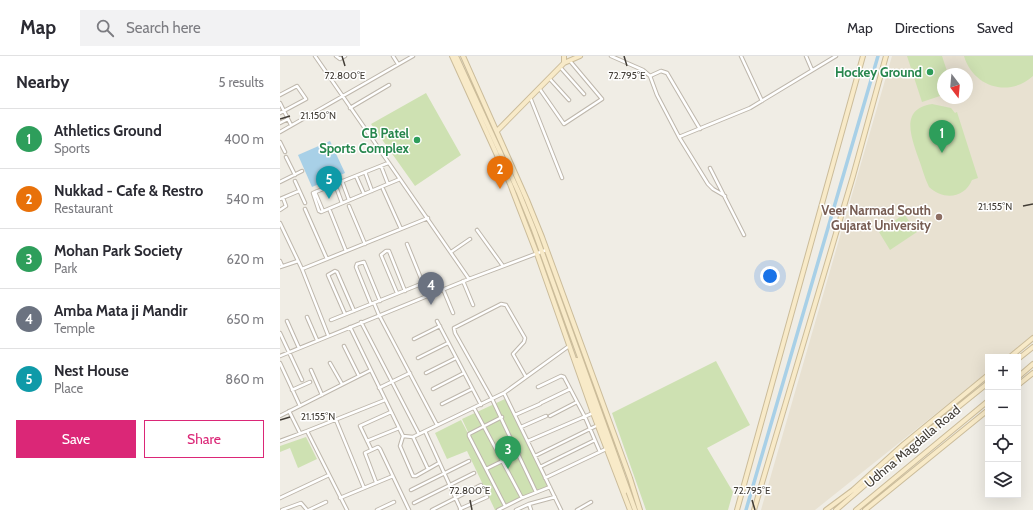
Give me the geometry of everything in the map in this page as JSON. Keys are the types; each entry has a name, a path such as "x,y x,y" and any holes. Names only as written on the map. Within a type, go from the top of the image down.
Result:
{"main road":[{"path":"452,56 510,184 539,253 635,510"},
{"path":"456,56 516,188 631,510"},
{"path":"463,56 497,131 546,250 630,478 640,510"},
{"path":"564,56 564,63"},
{"path":"497,131 564,63 580,56"},
{"path":"737,510 864,56"},
{"path":"754,509 852,182 886,56"},
{"path":"539,253 569,346 606,449 631,510"},
{"path":"1014,354 1033,338"},
{"path":"1021,357 1033,347"},
{"path":"1021,374 1033,364"},
{"path":"1021,383 1033,373"},
{"path":"826,510 853,490 904,444 985,377"},
{"name":"Udhna Magdalla Road","path":"836,510 911,445 985,385"},
{"name":"Udhna Magdalla Road","path":"856,510 985,403"},
{"path":"865,510 872,508 985,412"},
{"path":"937,443 937,452"}],"street":[{"path":"315,56 341,96 428,218 469,279"},
{"path":"336,56 339,59 345,56"},
{"path":"393,56 398,64"},
{"path":"280,132 413,56"},
{"path":"611,56 643,70 650,76 657,95 680,137 710,186 725,196"},
{"path":"741,56 762,101"},
{"path":"806,56 812,70"},
{"path":"680,137 762,101 836,56"},
{"path":"539,88 564,124 602,99 570,60"},
{"path":"560,67 584,94"},
{"path":"650,76 661,72 666,72 700,129"},
{"path":"549,78 569,100"},
{"path":"350,108 389,85"},
{"path":"280,95 297,86 306,99 280,113"},
{"path":"530,98 562,178"},
{"path":"280,103 291,125"},
{"path":"280,123 288,119"},
{"path":"280,142 285,152"},
{"path":"286,157 295,175"},
{"path":"388,163 315,192 313,195 319,210 323,211 400,179"},
{"path":"380,166 388,184"},
{"path":"710,168 744,235"},
{"path":"280,181 302,172"},
{"path":"365,172 372,191"},
{"path":"356,176 364,194"},
{"path":"295,181 305,203"},
{"path":"342,181 349,200"},
{"path":"334,184 342,203"},
{"path":"383,189 401,229"},
{"path":"280,210 286,206 282,198 299,191"},
{"path":"349,206 364,244"},
{"path":"305,209 327,259"},
{"path":"330,211 346,251"},
{"path":"302,269 428,218"},
{"path":"280,222 302,269 328,335"},
{"path":"477,230 503,266"},
{"path":"451,252 470,239"},
{"path":"331,320 422,283 407,244"},
{"path":"280,356 350,326 546,250"},
{"path":"397,293 380,255 386,251 389,251 405,291"},
{"path":"280,261 281,267 298,261"},
{"path":"380,300 364,262 357,264 356,267 373,304 437,426"},
{"path":"345,314 328,276 335,271 337,272 354,311"},
{"path":"463,281 473,305"},
{"path":"443,289 453,313"},
{"path":"526,377 513,354 524,342 525,338 506,305 501,304 456,326 454,329 455,333 502,417 536,492"},
{"path":"307,317 317,340"},
{"path":"287,321 299,348"},
{"path":"437,321 481,405"},
{"path":"361,322 420,434"},
{"path":"350,326 403,436 400,446 412,474 416,476 439,463"},
{"path":"414,340 440,326"},
{"path":"280,333 302,380"},
{"path":"418,358 448,343"},
{"path":"344,346 359,376"},
{"path":"403,436 413,437 504,393 569,346"},
{"path":"426,373 456,358"},
{"path":"280,363 300,406"},
{"path":"330,363 342,384"},
{"path":"311,370 322,395"},
{"path":"280,416 371,370"},
{"path":"379,388 410,374"},
{"path":"433,389 464,374"},
{"path":"538,387 561,376 564,377 600,452"},
{"path":"292,390 310,382"},
{"path":"442,404 472,389"},
{"path":"515,415 570,389"},
{"path":"504,393 561,510"},
{"path":"280,440 336,420 385,400"},
{"path":"521,427 577,402"},
{"path":"474,408 522,498"},
{"path":"289,412 300,433"},
{"path":"371,449 361,425 391,412"},
{"path":"528,441 593,413"},
{"path":"502,417 469,434 469,436 505,506"},
{"path":"336,420 364,488"},
{"path":"535,456 598,425"},
{"path":"367,441 399,428"},
{"path":"307,431 347,510"},
{"path":"425,431 460,510 487,496"},
{"path":"413,437 428,469"},
{"path":"540,467 595,440"},
{"path":"376,482 365,452 378,447 380,448 409,510"},
{"path":"545,478 606,449"},
{"path":"486,469 519,453"},
{"path":"411,490 469,461"},
{"path":"414,503 474,473"},
{"path":"280,498 329,475"},
{"path":"340,498 393,476"},
{"path":"432,510 481,485"},
{"path":"498,510 522,498 550,487"},
{"path":"516,510 529,504 555,497"},
{"path":"282,510 301,503 308,510 326,502"},
{"path":"377,510 394,502"},
{"path":"577,510 591,502"},
{"path":"529,504 531,510"}],"shaded area":[{"name":"Veer Narmad South Gujarat University","path":"892,56 1033,56 1033,336 1011,354 985,354 985,374 815,510 761,510"}],"green space":[{"path":"907,56 942,56 946,68 937,68 937,97 922,102"},
{"path":"964,56 1033,56 1033,76 1024,83 1013,87 1003,88 983,82 973,72 973,68 969,67"},
{"name":"CB Patel Sports Complex","path":"426,93 461,155 415,186 371,124"},
{"path":"932,104 951,108 955,113 957,112 978,178 972,180 964,191 953,196 940,194 929,187 913,141 910,124 915,111"},
{"path":"904,214 917,232 890,250 879,232"},
{"path":"716,361 750,425 707,448 733,492 728,510 646,510 612,413"},
{"path":"507,398 549,486 499,510 495,510 467,451 447,459 435,433 461,420 475,447 462,419"},
{"path":"306,437 317,459 298,468 290,448 280,452 280,446"}],"water":[{"path":"330,141 345,173 312,187 298,155"}],"waterway":[{"path":"746,510 878,56"}],"place":[{"name":"Hockey Ground","path":"930,72"},
{"name":"CB Patel Sports Complex","path":"417,140"},
{"name":"Athletics Ground","path":"942,153"},
{"name":"Nukkad - Cafe & Restro","path":"500,189"},
{"name":"Nest House","path":"329,199"},
{"name":"Veer Narmad South Gujarat University","path":"939,217"},
{"name":"Amba Mata ji Mandir","path":"431,305"},
{"name":"Mohan Park Society","path":"508,469"}]}
